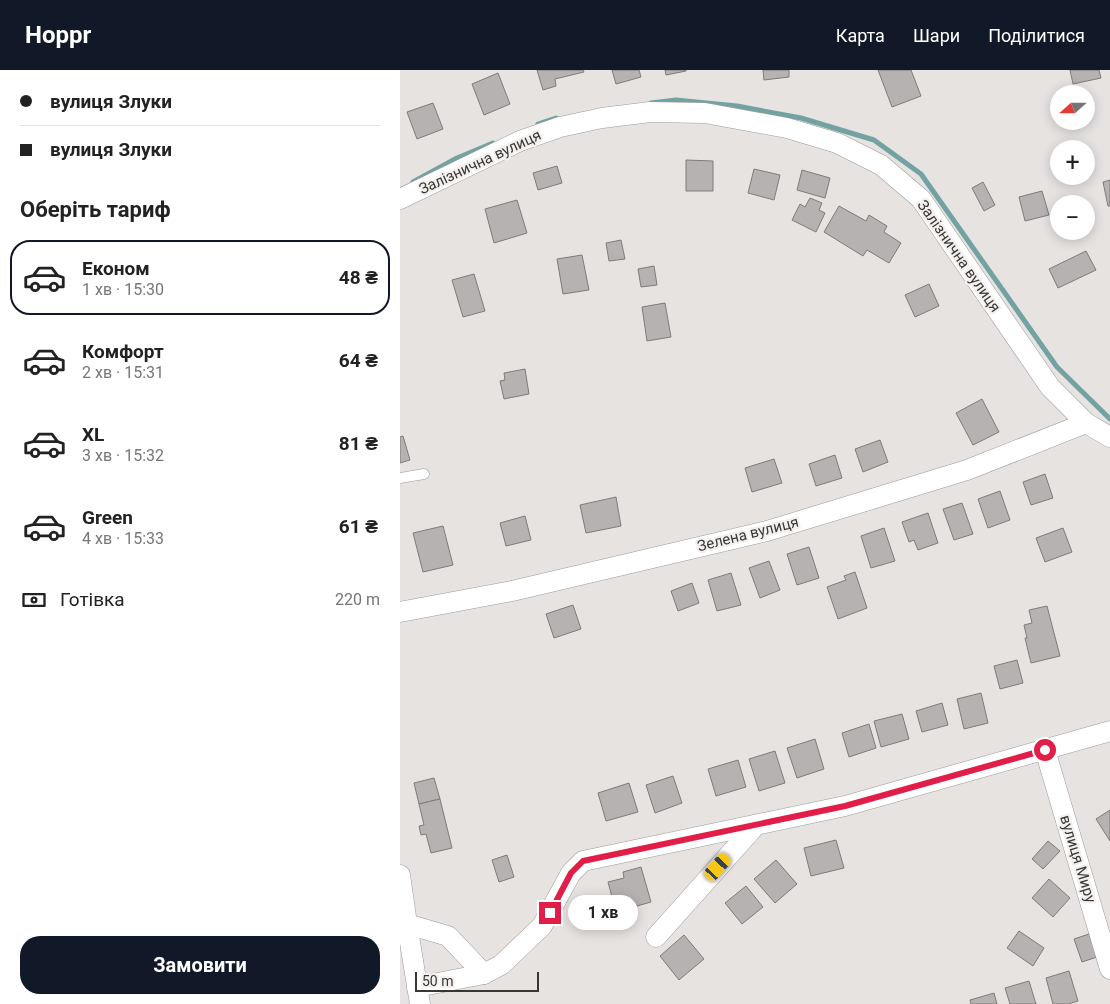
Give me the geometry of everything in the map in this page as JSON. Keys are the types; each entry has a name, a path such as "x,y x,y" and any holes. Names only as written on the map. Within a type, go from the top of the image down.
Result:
{"street":[{"name":"Залізнична вулиця","path":"400,199 520,140 560,126 602,118 650,112 705,113 787,128 838,143 881,165 921,199 1050,387 1086,423 1110,437"},
{"name":"Зелена вулиця","path":"400,612 512,591 768,531 967,470 1086,423"},
{"path":"400,874 419,996 484,974 501,965 542,926 571,873 583,861 845,806 1110,731"},
{"name":"вулиця Миру","path":"1045,750 1110,969"},
{"path":"656,937 756,825"},
{"path":"407,924 448,936 484,974"}],"lane":[{"path":"400,478 424,474"}],"building":[{"path":"537,70 583,70 584,72 555,79 556,86 543,90"},
{"path":"612,70 639,70 641,77 616,84"},
{"path":"665,70 686,70 686,71 666,75"},
{"path":"763,70 789,70 789,77 764,80"},
{"path":"878,70 911,70 921,96 892,107"},
{"path":"1070,70 1099,70 1101,78 1073,84"},
{"path":"498,73 510,104 484,115 472,84"},
{"path":"433,103 443,129 417,139 407,112"},
{"path":"686,160 713,161 713,191 686,191"},
{"path":"557,166 562,183 538,190 533,173"},
{"path":"754,169 780,175 774,200 748,193"},
{"path":"802,170 830,178 825,198 797,190"},
{"path":"1110,180 1110,206 1108,206 1103,182"},
{"path":"983,182 995,205 984,211 972,188"},
{"path":"1042,191 1049,215 1025,221 1019,197"},
{"path":"810,198 822,203 819,210 825,213 816,232 792,220 800,204 805,207"},
{"path":"517,200 527,233 494,243 485,209"},
{"path":"839,206 866,221 869,215 887,226 884,232 901,243 889,263 867,250 863,256 824,232"},
{"path":"621,240 625,259 609,261 606,243"},
{"path":"1086,251 1096,270 1058,288 1049,269"},
{"path":"582,255 589,290 563,294 557,259"},
{"path":"654,266 657,285 641,287 638,269"},
{"path":"474,274 485,311 463,317 452,280"},
{"path":"929,284 939,306 915,317 905,295"},
{"path":"665,303 671,337 647,341 642,307"},
{"path":"525,369 529,394 504,399 500,381 505,380 504,373"},
{"path":"982,399 999,432 973,445 956,413"},
{"path":"403,436 410,460 400,463 400,437"},
{"path":"880,440 888,462 863,472 855,449"},
{"path":"835,455 842,478 816,486 809,464"},
{"path":"774,459 782,483 752,492 745,468"},
{"path":"1045,474 1053,498 1031,505 1023,482"},
{"path":"1000,491 1010,520 988,528 978,499"},
{"path":"616,497 621,526 586,533 580,505"},
{"path":"962,503 973,534 954,540 943,509"},
{"path":"928,513 938,543 918,550 914,540 909,542 902,522"},
{"path":"525,516 531,540 506,546 500,523"},
{"path":"443,526 453,565 423,572 413,533"},
{"path":"884,528 895,561 871,568 861,536"},
{"path":"1063,528 1072,552 1045,562 1036,538"},
{"path":"809,547 819,578 797,585 787,554"},
{"path":"769,561 780,590 760,598 749,568"},
{"path":"855,572 867,608 838,619 827,587 846,580 844,576"},
{"path":"731,573 741,605 717,611 708,580"},
{"path":"692,583 699,603 678,611 671,591"},
{"path":"573,605 581,629 554,638 546,614"},
{"path":"1047,606 1060,656 1031,663 1024,625 1032,623 1029,610"},
{"path":"1017,660 1023,683 1000,689 994,666"},
{"path":"981,693 988,723 964,729 957,699"},
{"path":"942,703 948,725 922,732 916,711"},
{"path":"902,714 909,739 881,747 874,721"},
{"path":"869,724 876,748 849,757 842,733"},
{"path":"815,739 824,769 797,778 787,748"},
{"path":"775,751 785,783 759,791 749,759"},
{"path":"738,760 746,787 716,796 708,769"},
{"path":"673,776 682,803 655,813 646,785"},
{"path":"434,778 440,799 419,804 414,783"},
{"path":"629,783 638,812 606,821 598,793"},
{"path":"440,799 452,848 431,853 426,834 421,835 419,826 424,825 419,804"},
{"path":"1110,810 1110,841 1096,819"},
{"path":"836,840 844,868 811,876 804,848"},
{"path":"1048,841 1060,851 1043,869 1032,859"},
{"path":"507,855 514,877 499,882 492,860"},
{"path":"776,860 797,884 775,903 754,879"},
{"path":"641,867 651,902 616,912 608,882 624,878 623,872"},
{"path":"1049,879 1070,898 1053,917 1032,898"},
{"path":"746,886 763,907 742,924 725,903"},
{"path":"1019,931 1044,948 1033,966 1007,948"},
{"path":"1089,934 1097,957 1082,962 1074,939"},
{"path":"684,935 704,959 679,980 660,956"},
{"path":"1069,971 1078,1001 1068,1004 1053,1004 1046,978"},
{"path":"1029,981 1036,1004 1010,1004 1005,988"},
{"path":"994,993 997,1004 971,1004 970,1000"}],"waterway":[{"path":"651,103 676,100 737,106 801,118 874,140 921,174 1057,367 1110,419"},
{"path":"538,124 556,118"},
{"path":"413,182 457,158 493,143"}],"route":[{"path":"550,913 571,873 583,861 845,806 1045,750"}]}
